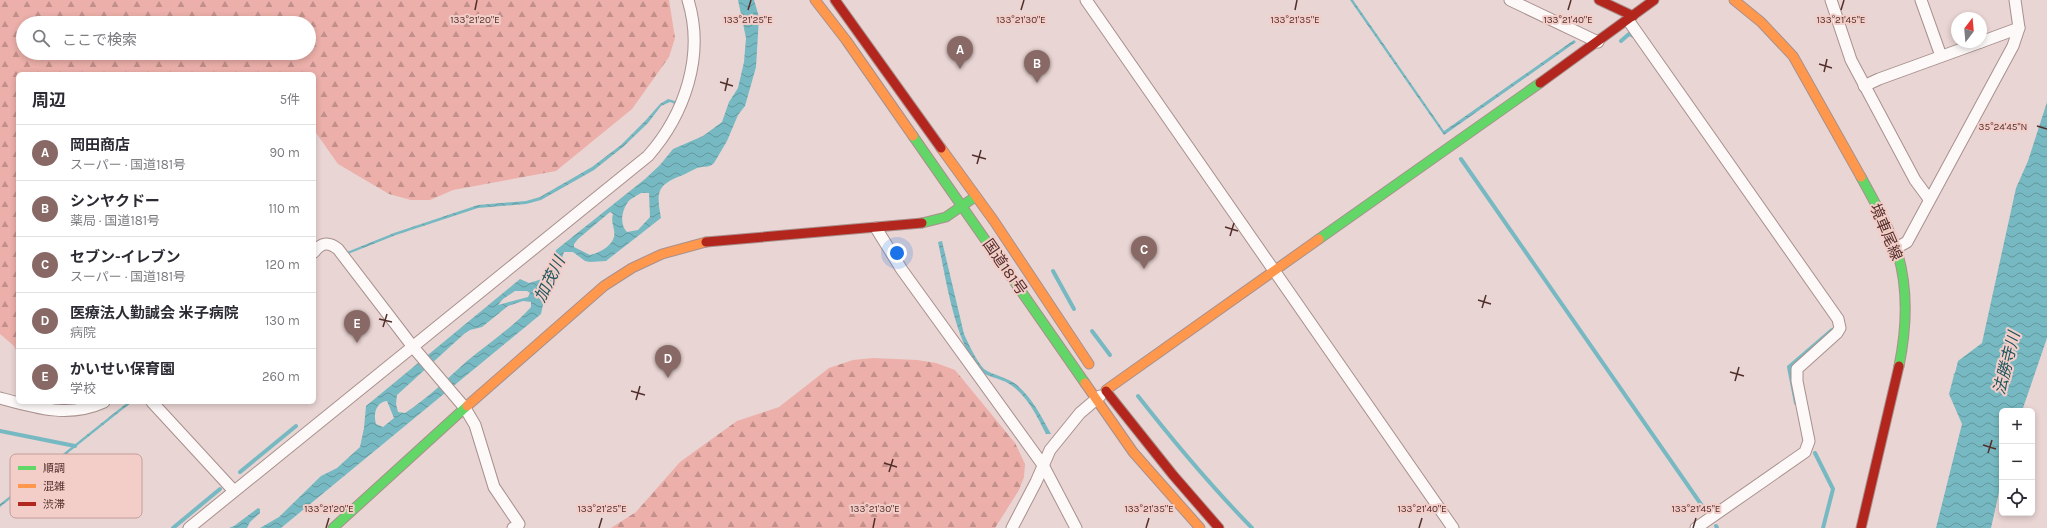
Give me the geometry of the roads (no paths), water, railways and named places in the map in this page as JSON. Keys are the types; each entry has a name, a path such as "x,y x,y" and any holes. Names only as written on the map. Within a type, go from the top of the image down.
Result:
{"main road":[{"name":"国道181号","path":"815,0 846,40 1134,452 1200,528"},
{"name":"国道181号","path":"835,0 994,221 1094,372"},
{"path":"1599,0 1631,18"},
{"path":"1219,528 1173,475 1104,387 1275,270 1598,42 1654,0"},
{"name":"境車尾線","path":"1734,0 1761,22 1793,56 1871,196 1896,248 1904,291 1905,335 1897,376 1861,528"},
{"path":"333,528 465,408 604,286 632,268 662,254 708,242 923,223 946,217 976,196"}],"street":[{"path":"189,528 234,491 416,350 636,167 654,150 673,122 680,108 691,73 694,32 688,0"},
{"path":"1086,0 1453,528"},
{"path":"1510,0 1598,42"},
{"path":"1831,0 1851,60 1915,180 1929,199"},
{"path":"1921,0 1941,56"},
{"path":"1896,248 1907,242 1929,199 1936,191 2013,46 2019,28 2015,0"},
{"path":"1631,18 1840,324 1837,333 1797,368 1796,381 1809,441 1805,452 1696,528"},
{"path":"1987,40 2019,28"},
{"path":"1864,86 1964,48"},
{"path":"876,228 902,270 1043,465 1076,528"},
{"path":"316,250 319,246 326,244 332,244 338,249 416,350 465,408 475,425 494,487 519,524 513,528"},
{"path":"1012,528 1050,450 1080,413 1097,399 1104,387"},
{"path":"0,398 16,403"},
{"path":"21,404 35,408 72,411 90,408 99,404"},
{"path":"154,404 234,491"}],"water":[{"name":"加茂川","path":"738,0 754,0 759,17 756,67 745,106 738,115 727,141 712,165 699,167 674,179 668,182 660,190 659,201 661,218 606,261 585,261 573,252 564,252 556,277 543,296 544,300 541,314 281,528 260,528 279,517 321,476 337,468 360,447 364,428 366,406 520,279 529,283 542,279 550,270 556,250 645,179 660,165 673,149 703,136 722,122 729,102 738,88 744,62 746,38","holes":["641,193 649,193 650,217 638,230 627,232 624,229 622,217 626,205 632,198","610,212 613,214 612,221 614,235 611,243 607,247 590,255 574,247 574,244","515,291 527,291 530,293 528,297 498,305 503,299","523,301 531,302 531,307 516,322 467,361 429,395 405,413 398,412 396,404 397,395 464,334 470,330 482,327 508,306","387,401 394,418 383,427 376,424 375,420 376,409 380,404"]},
{"path":"1350,0 1353,0 1444,131 1574,40 1576,42 1444,135"},
{"path":"668,99 675,101 675,104 670,102 661,106 648,123 623,147 594,170 541,200 526,204 478,208 396,235 348,254 347,252 394,233 478,205 526,201 540,197 592,167 621,145 660,104"},
{"name":"法勝寺川","path":"2047,102 2047,338 2023,408 1999,408 1999,492 1991,528 1936,528 1962,424 1949,394 1953,375 1955,373 1958,361 1982,343 2016,188 2028,161"},
{"path":"942,241 964,334 970,347 984,369 1013,382 1023,390 1036,408 1051,434 1046,434 1025,398 1006,382 983,373 972,359 964,345 948,292 938,242"},
{"path":"125,404 129,404 67,454 63,454"},
{"path":"10,496 10,499 0,507 0,504"},
{"path":"258,508 260,509 260,513 250,522 247,528 229,528 234,526"}],"waterway":[{"path":"1621,41 1629,34 1636,37"},
{"path":"1461,159 1705,510"},
{"path":"1053,271 1074,309"},
{"path":"1796,403 1789,367 1832,330"},
{"path":"1092,331 1110,355"},
{"path":"1138,396 1193,464 1252,528"},
{"path":"240,472 296,426"},
{"path":"0,431 75,446"},
{"path":"1815,453 1833,489 1823,528"},
{"path":"173,528 220,489"}],"place":[{"name":"岡田商店","path":"960,69"},
{"name":"シンヤクドー","path":"1037,83"},
{"name":"セブン-イレブン","path":"1144,269"},
{"name":"かいせい保育園","path":"357,343"},
{"name":"医療法人勤誠会 米子病院","path":"668,378"}]}
